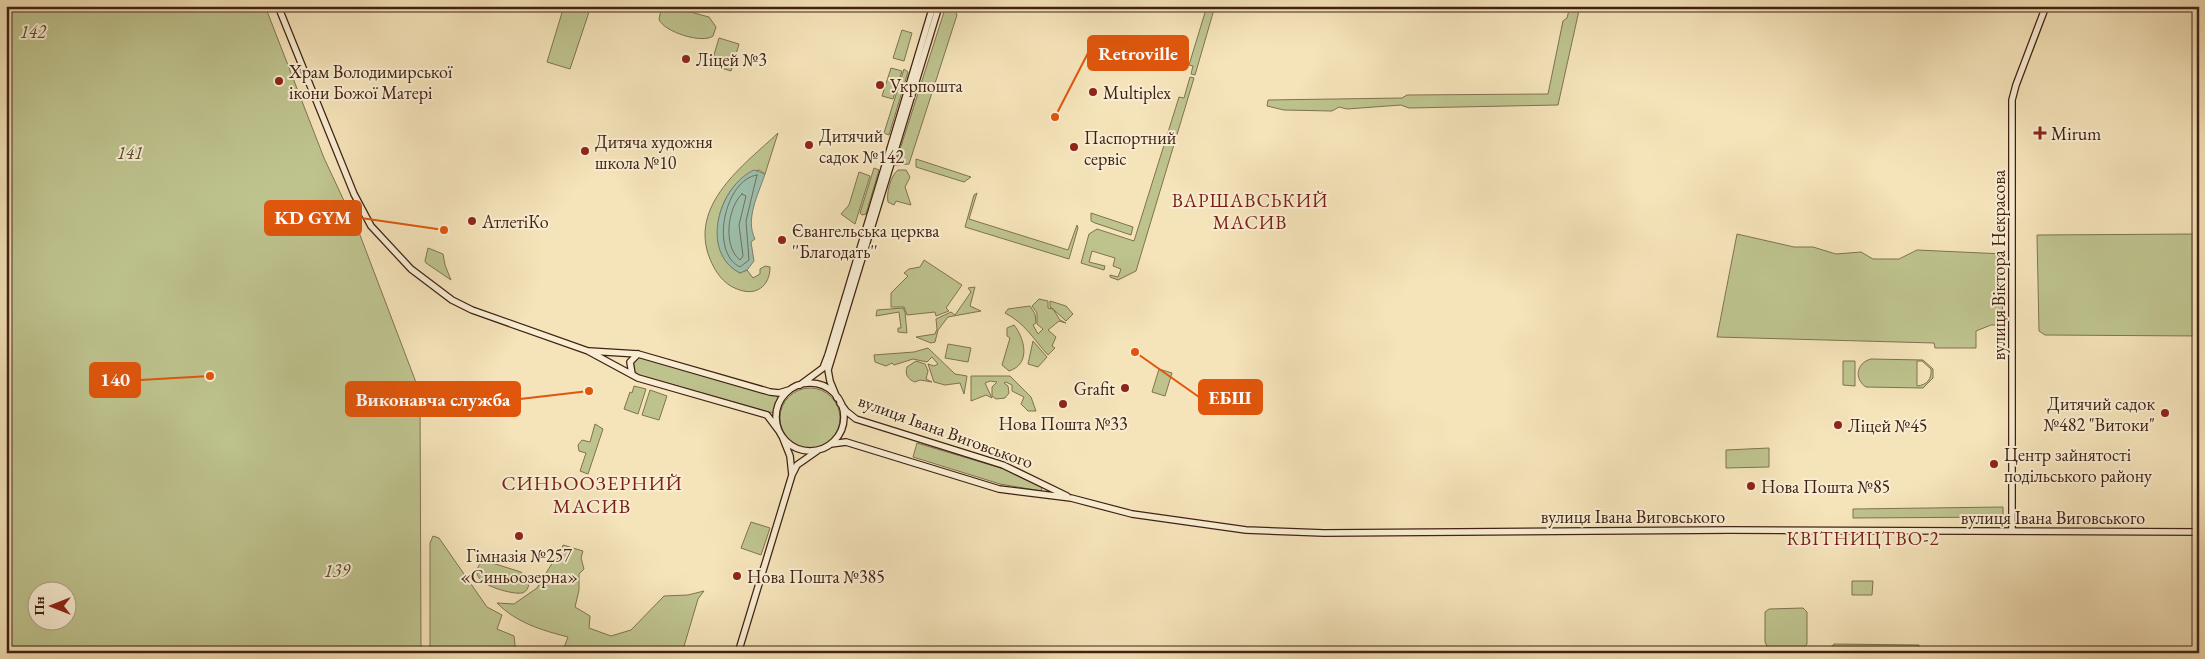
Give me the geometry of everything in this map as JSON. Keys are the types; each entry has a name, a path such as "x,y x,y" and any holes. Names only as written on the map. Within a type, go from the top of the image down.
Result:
{"main road":[{"path":"278,6 350,185 371,226 411,269 457,302 512,326 588,351 633,375 673,389 767,415 791,445 802,450 820,450"},
{"path":"588,351 638,354 770,392 780,393 793,388 816,374 825,361 934,6"},
{"path":"738,653 792,475 797,466 831,444 842,428 844,415 829,376 832,356 939,6"},
{"name":"вулиця Віктора Некрасова","path":"2012,531 2012,100 2046,6"},
{"path":"633,375 630,370 630,362 638,354"},
{"path":"800,385 820,385 839,400"},
{"path":"792,475 790,456 781,434 777,410 783,397 793,388"},
{"name":"вулиця Івана Виговського","path":"839,400 846,412 856,419 1014,469 1071,498"},
{"name":"вулиця Івана Виговського","path":"831,444 846,442 999,489 1071,498 1132,514 1206,526 1293,532 2199,532"}],"green space":[{"path":"6,6 265,6 324,158 360,235 420,393 421,653 6,653"},
{"path":"564,6 591,6 570,69 547,62"},
{"path":"668,6 709,17 716,27 713,36 701,39 693,38 675,32 662,24 659,19 661,10"},
{"path":"1207,6 1215,6 1195,75 1191,74 1193,66 1189,65"},
{"path":"1570,6 1580,6 1558,105 1409,108 1401,105 1347,109 1339,107 1332,111 1284,110 1267,106 1268,100 1402,98 1407,95 1548,94 1563,21 1567,18"},
{"path":"955,11 957,15 909,164 895,165 944,12"},
{"path":"902,30 912,33 904,61 893,58"},
{"path":"719,38 739,44 731,71 711,65"},
{"path":"891,68 902,71 893,99 882,96"},
{"path":"904,69 908,72 889,135 884,133"},
{"path":"1190,77 1194,78 1136,271 1118,280 1110,277 1110,275 1118,277 1121,269 1113,266 1115,258 1092,251 1089,262 1105,266 1104,270 1081,263 1089,234 1097,229 1134,241 1179,97 1184,98"},
{"path":"778,133 765,174 759,170 745,176 733,187 719,217 717,234 720,249 727,263 740,273 747,270 753,278 760,274 760,269 765,266 770,267 768,280 761,288 756,291 744,291 728,284 714,268 705,239 707,221 713,204 723,188"},
{"path":"916,159 971,177 964,182 916,167"},
{"path":"874,168 879,170 866,214 862,215 860,213"},
{"path":"906,170 910,177 905,187 911,205 896,201 894,205 888,202 890,185 895,172"},
{"path":"859,172 870,176 855,224 841,214 849,205"},
{"path":"977,193 969,219 1068,250 1077,225 1078,228 1069,259 965,227 974,195"},
{"path":"1091,213 1133,227 1131,235 1091,221"},
{"path":"1737,234 1794,247 1813,247 1836,254 1861,252 1873,259 1899,259 1917,250 2004,254 2002,325 1991,325 1976,331 1976,348 1935,348 1934,343 1717,337"},
{"path":"2199,234 2199,336 2045,335 2039,331 2037,235"},
{"path":"428,248 443,254 451,280 426,263"},
{"path":"924,260 962,285 946,308 949,311 936,316 935,312 907,315 904,307 891,307 891,293 908,276 904,273 909,269 920,267"},
{"path":"975,287 970,306 981,311 948,317 938,330 935,342 931,343 916,337 935,334 937,329 936,319 951,312 955,315 971,292 968,288"},
{"path":"1039,299 1048,301 1048,308 1053,309 1060,320 1066,323 1059,321 1048,330 1056,337 1052,346 1055,348 1048,355 1024,327 1005,313 1008,309 1030,306 1035,314 1036,323 1033,325 1038,334 1043,329 1037,324 1037,313 1032,306"},
{"path":"1050,301 1066,306 1073,314 1066,321 1050,307"},
{"path":"903,308 907,333 898,332 898,328 901,328 899,312 876,316 877,310"},
{"path":"1014,325 1021,337 1024,351 1021,363 1009,371 1002,365 1010,338 1007,336 1007,328"},
{"path":"1033,341 1047,357 1038,367 1028,364"},
{"path":"948,344 971,348 968,362 945,358"},
{"path":"928,348 955,374 967,376 964,394 960,383 945,385 934,382 928,364 934,366 938,364 932,357 927,362 913,359 886,366 875,362 874,355 914,352"},
{"path":"640,356 778,396 773,413 639,375 633,371 632,361"},
{"path":"1871,359 1923,360 1933,369 1933,378 1923,388 1866,387 1858,376 1858,371 1866,361","holes":["1917,361 1922,361 1931,369 1931,376 1928,381 1917,386"]},
{"path":"916,361 925,364 928,371 926,379 932,382 920,380 915,382 908,378 907,367"},
{"path":"1843,361 1855,361 1855,386 1843,385"},
{"path":"1159,369 1172,373 1165,396 1152,392"},
{"path":"971,376 1010,376 1031,397 1036,411 1028,411 1021,404 1024,397 1012,391 1012,385 1006,382 1004,383 1008,386 1009,393 1005,398 996,399 992,396 992,387 997,382 990,381 985,383 992,398 986,395 971,401"},
{"path":"634,386 646,389 638,414 624,409"},
{"path":"810,388 827,393 835,401 840,418 835,435 827,443 810,448 793,443 785,435 780,418 785,401 793,393"},
{"path":"650,390 667,396 659,420 642,415"},
{"path":"595,424 603,429 588,474 580,471 586,453 579,451 578,445 582,440 590,442"},
{"path":"917,443 1004,469 1042,487 1041,491 1000,484 913,457"},
{"path":"1769,448 1769,467 1726,468 1726,450"},
{"path":"2003,507 2003,517 1853,518 1853,509"},
{"path":"751,522 770,528 761,555 741,548"},
{"path":"433,536 439,538 487,607 502,615 497,629 514,636 516,653 430,653 430,543"},
{"path":"563,545 583,551 581,558 584,569 579,574 579,590 575,607 590,616 589,628 611,636 631,630 664,596 688,595 704,591 698,599 682,653 565,653 563,650 568,637 521,621 497,603 514,604 537,588 551,565 560,556"},
{"path":"489,562 521,572 529,580 527,590 522,593 509,592 483,582 478,576 477,570 481,563"},
{"path":"1852,581 1873,581 1872,595 1852,595"},
{"path":"1803,608 1807,612 1807,644 1801,650 1769,650 1765,642 1765,612 1769,609"},
{"path":"1834,644 1919,645 1918,653 1826,653"}],"water":[{"path":"754,170 765,174 752,215 752,231 755,239 751,242 754,261 747,270 740,273 727,263 720,250 717,235 719,220 723,204 731,190 742,178"}],"place":[{"name":"Ліцей №3","path":"686,59"},
{"name":"Храм Володимирської ікони Божої Матері","path":"279,81"},
{"name":"Укрпошта","path":"880,85"},
{"name":"Multiplex","path":"1093,92"},
{"name":"Retroville","path":"1055,117"},
{"name":"Mirum","path":"2040,133"},
{"name":"Дитячий садок №142","path":"809,145"},
{"name":"Паспортний сервіс","path":"1074,147"},
{"name":"Дитяча художня школа №10","path":"585,151"},
{"name":"АтлетіКо","path":"472,221"},
{"name":"KD GYM","path":"444,230"},
{"name":"Євангельська церква ''Благодать''","path":"782,240"},
{"name":"ЕБШ","path":"1135,352"},
{"name":"140","path":"210,376"},
{"name":"Grafit","path":"1125,388"},
{"name":"Виконавча служба","path":"589,391"},
{"name":"Нова Пошта №33","path":"1063,404"},
{"name":"Дитячий садок №482 \"Витоки\"","path":"2165,413"},
{"name":"Ліцей №45","path":"1838,425"},
{"name":"Центр зайнятості подільського району","path":"1994,464"},
{"name":"Нова Пошта №85","path":"1751,486"},
{"name":"Гімназія №257 «Синьоозерна»","path":"519,536"},
{"name":"Нова Пошта №385","path":"737,576"}],"district":[{"name":"ВАРШАВСЬКИЙ МАСИВ","path":"1250,211"},
{"name":"СИНЬООЗЕРНИЙ МАСИВ","path":"592,494"},
{"name":"КВІТНИЦТВО-2","path":"1863,538"}],"park label":[{"name":"142","path":"33,31"},
{"name":"141","path":"130,152"},
{"name":"139","path":"337,570"}]}
